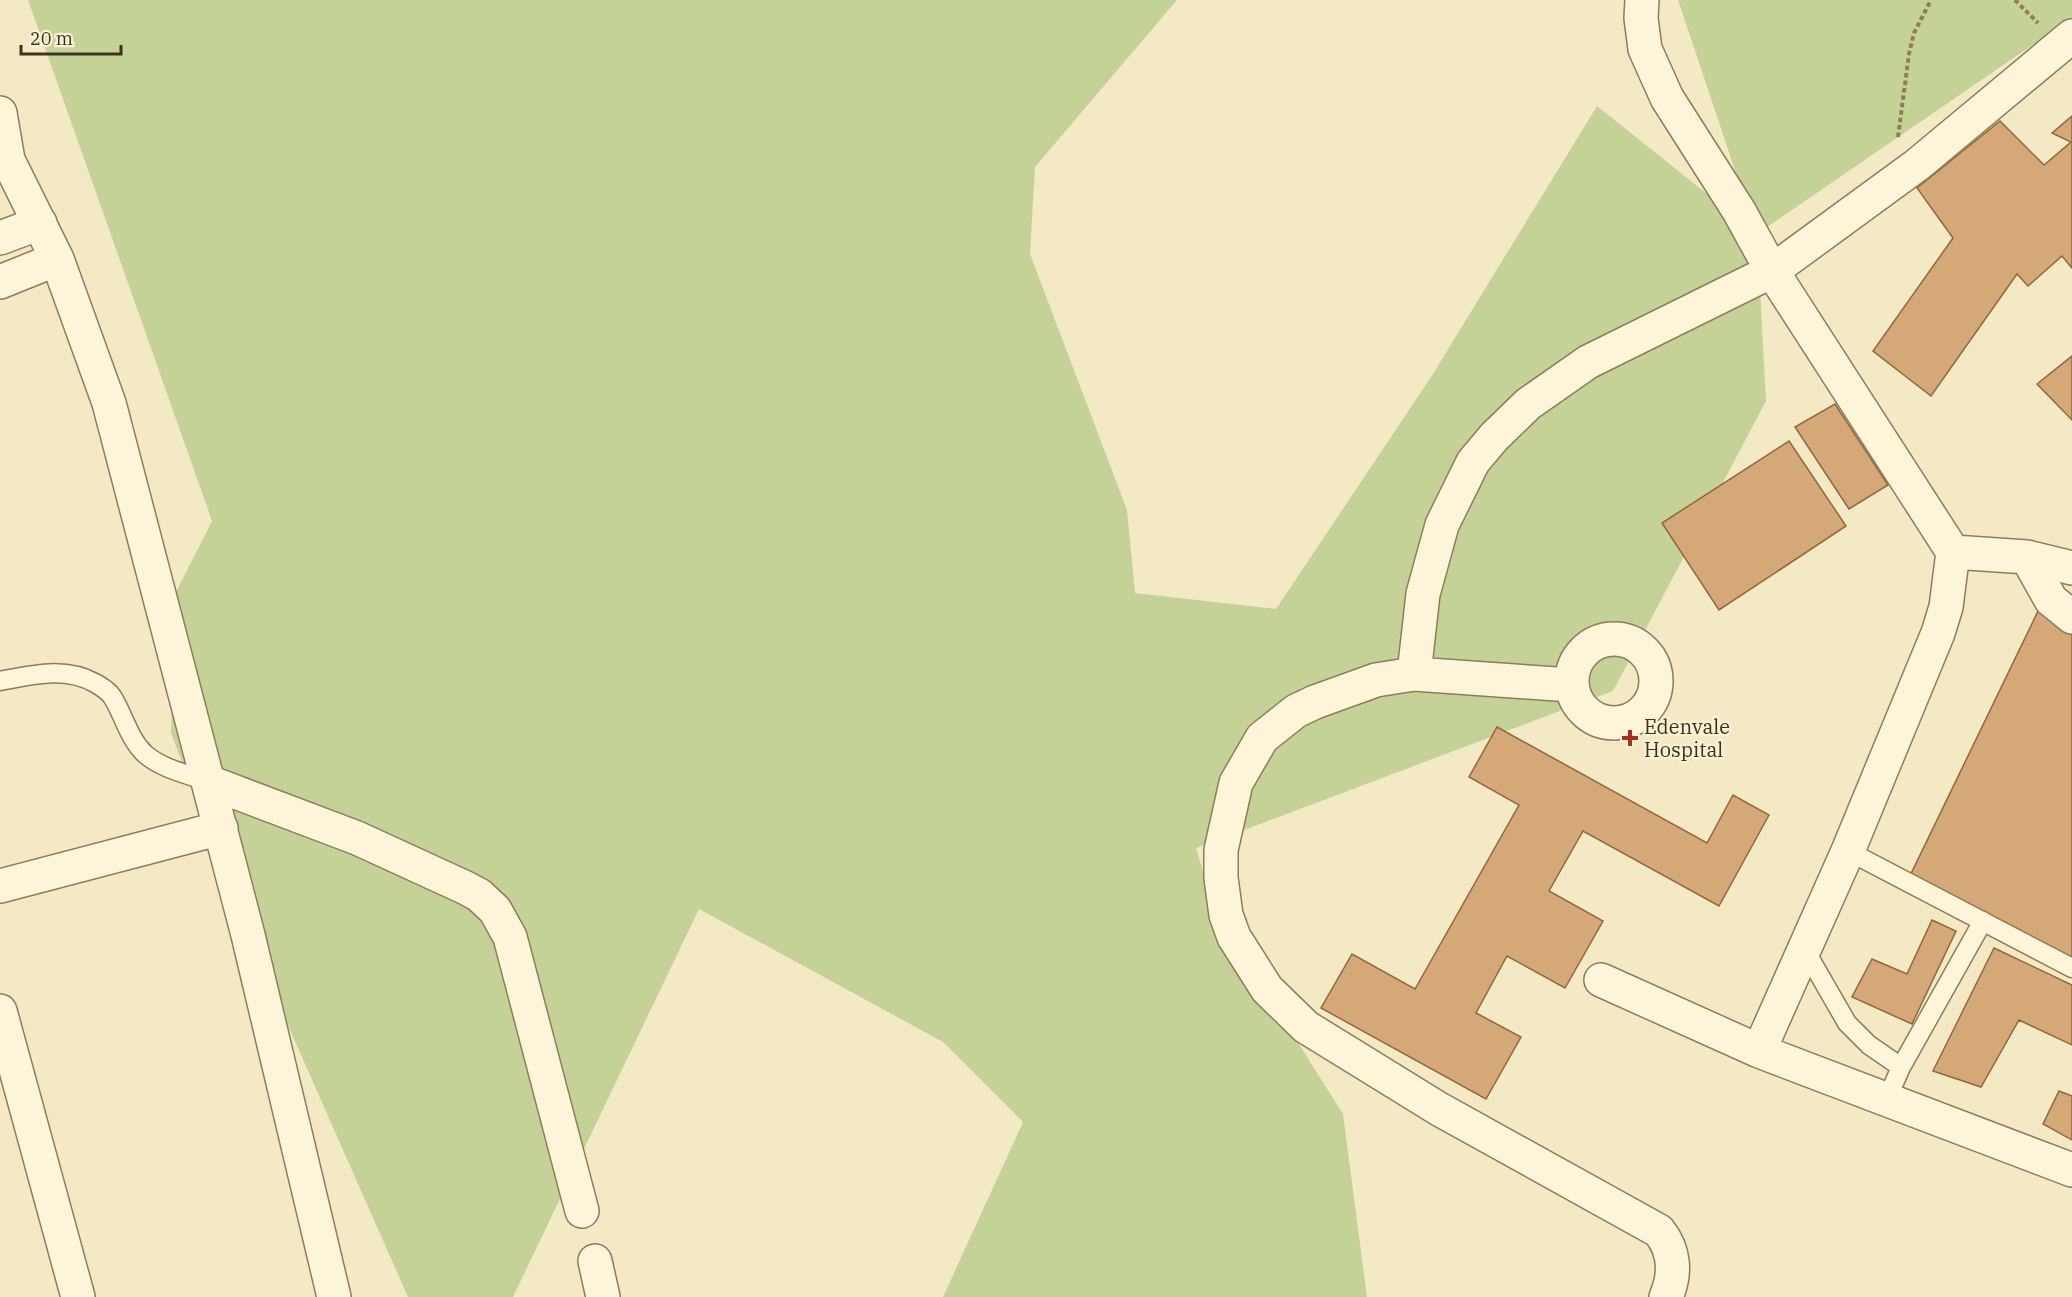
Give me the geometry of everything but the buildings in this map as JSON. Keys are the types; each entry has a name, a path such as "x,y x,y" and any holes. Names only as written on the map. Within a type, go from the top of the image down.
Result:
{"street":[{"path":"1642,0 1641,18 1645,49 1667,98 1739,211 1772,271 1899,466 1933,525 1953,552 1946,608 1938,633 1848,851 1760,1051"},
{"path":"1414,674 1423,594 1442,525 1473,462 1494,437 1528,404 1588,362 1772,271 1899,178 2072,36"},
{"path":"0,113 4,155 57,259 109,403 251,947 334,1297"},
{"path":"0,238 40,223"},
{"path":"0,282 57,259"},
{"path":"1953,552 2027,557 2072,568"},
{"path":"2027,557 2051,600 2072,617"},
{"path":"1571,685 1414,674 1376,680 1296,711 1262,738 1236,783 1221,849 1221,878 1226,915 1234,937 1267,989 1306,1028 1439,1109 1659,1232 1668,1242 1672,1255 1673,1273 1666,1297"},
{"path":"209,782 357,838 472,891 495,910 510,937 582,1211"},
{"path":"0,886 221,828"},
{"path":"1601,980 1760,1051 2072,1170"},
{"path":"0,1011 78,1297"},
{"path":"595,1261 603,1297"}],"lane":[{"path":"0,681 41,673 57,673 90,680 112,694 135,742 145,754 159,764 209,782"},
{"path":"1848,851 2072,968"},
{"path":"1887,1099 1901,1067 1983,921"},
{"path":"1805,950 1847,1023 1869,1045 1901,1067"}],"path":[{"path":"1899,178 1898,134 1909,54 1914,33 1931,0"}],"green space":[{"path":"28,0 1177,0 1035,167 1030,254 1127,510 1135,593 1276,609 1431,377 1597,106 1756,233 1678,0 2072,0 2072,18 1757,234 1766,401 1613,691 1196,848 1215,911 1343,1114 1367,1297 943,1297 1023,1122 943,1042 699,909 513,1297 408,1297 248,935 171,733 176,592 212,521"}],"place":[{"name":"Edenvale Hospital","path":"1630,738"}]}
